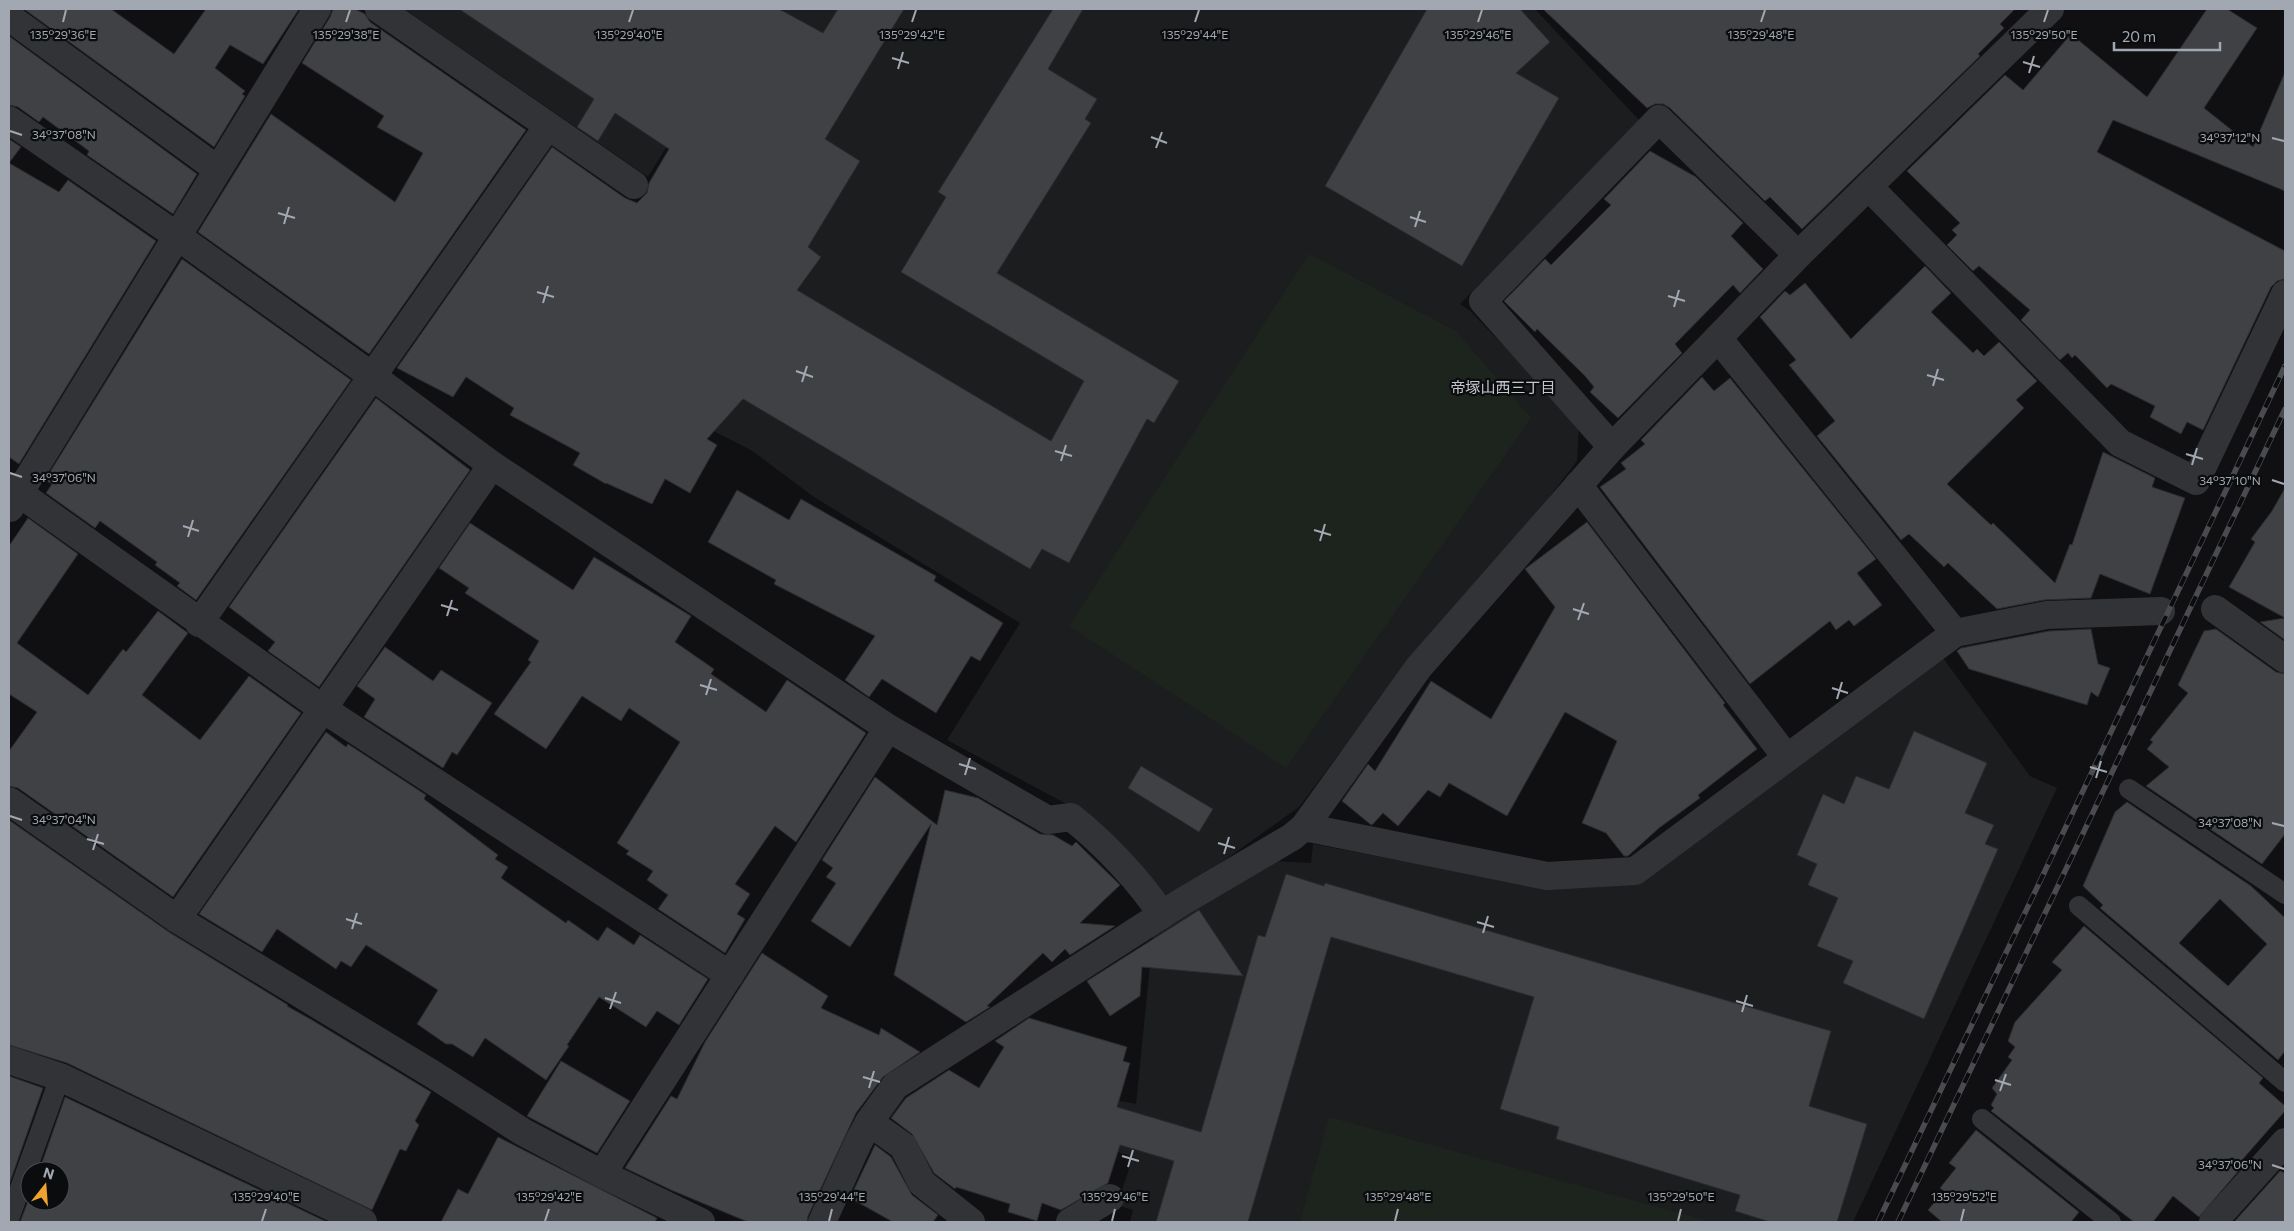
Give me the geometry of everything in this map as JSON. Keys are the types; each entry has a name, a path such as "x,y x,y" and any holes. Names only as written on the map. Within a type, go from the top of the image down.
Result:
{"street":[{"path":"317,9 177,236 12,496 323,709 730,975"},
{"path":"380,9 634,186"},
{"path":"822,1222 869,1122 895,1086 1162,915 1292,837 1304,827 1419,667 1612,447 1798,256 2050,9"},
{"path":"9,17 217,169"},
{"path":"1612,447 1483,302 1659,119 1798,256"},
{"path":"9,120 177,236 492,465 888,728 1048,820 1071,817 1085,828 1149,895 1162,915"},
{"path":"199,623 548,126"},
{"path":"1869,187 2120,443 2196,481 2285,294"},
{"path":"1718,338 1955,632"},
{"path":"177,919 492,465"},
{"path":"1578,485 1787,758"},
{"path":"2215,609 2285,659"},
{"path":"1304,827 1547,876 1635,871 1955,632 2047,615 2161,611"},
{"path":"602,1174 888,728"},
{"path":"9,801 177,919 434,1075 523,1132 602,1174 702,1222"},
{"path":"9,1060 60,1077 363,1222"},
{"path":"869,1122 903,1146 922,1183 971,1222"},
{"path":"2213,1222 2285,1142"},
{"path":"1070,1222 1110,1198"}],"lane":[{"path":"2129,789 2285,894"},
{"path":"2079,906 2285,1082"},
{"path":"9,1219 60,1077"},
{"path":"1982,1119 2112,1222"}],"shaded area":[{"path":"404,9 750,9 648,177"},
{"path":"757,9 1535,9 1640,121 1460,304 1469,310 1579,423 1577,461 1534,517 1412,657 1299,807 1166,902 1087,815 947,740 1020,623 814,497 751,450 551,349"},
{"path":"1309,254 1456,331 1531,418 1286,768 1069,626"},
{"path":"1943,658 2030,776 2057,788 1853,1222 1130,1222 1133,1210 1117,1205 1133,1157 1100,1146 1115,1100 1136,1104 1153,935 1272,861 1311,863 1313,844 1549,889 1637,880"},
{"path":"1329,1117 1712,1222 1300,1222"}],"building":[{"path":"24,9 111,9 174,54 206,9 299,9 263,64 230,45 215,68 245,91 242,94 245,96 214,147"},
{"path":"333,9 355,9 365,14 370,22 526,130 369,354 198,232 271,114 395,202 423,153 377,127 384,116 302,63"},
{"path":"459,9 779,9 823,33 838,9 904,9 825,139 860,161 808,247 821,257 797,290 1051,441 1084,381 901,272 946,197 938,192 1053,9 1083,9 1048,69 1097,99 1085,119 1091,123 997,273 1179,381 1154,423 1147,419 1069,563 1042,549 1030,569 743,399 707,439 717,445 690,493 665,479 652,504 606,484 573,465 580,453 510,415 514,408 466,377 453,397 397,368 552,147 625,198 637,203 647,193 649,183 669,149 615,113 598,141 577,127 594,99"},
{"path":"1427,9 1520,9 1550,42 1516,73 1559,98 1462,266 1325,186"},
{"path":"1543,9 2015,9 2000,24 2004,28 1978,54 1980,56 1802,229 1770,197 1765,201 1670,108 1663,104 1655,104 1647,108"},
{"path":"2207,9 2227,9 2257,28 2204,108 2253,147 2285,72 2285,191 2113,120 2097,152 2285,251 2285,279 2277,281 2271,287 2203,430 2187,422 2181,434 2150,417 2155,406 2111,384 2107,388 2075,355 2072,358 2068,353 2060,360 2021,320 2030,310 1979,266 1973,271 1947,245 1957,235 1952,230 1960,223 1907,171 2005,75 2023,90 2071,34 2147,97"},
{"path":"9,36 197,174 173,214 87,155 89,151 43,117 39,122 18,107 9,105"},
{"path":"9,139 21,147 9,163"},
{"path":"1650,151 1696,177 1743,223 1731,236 1763,269 1740,293 1733,285 1675,344 1682,353 1618,418 1590,392 1594,387 1585,376 1537,329 1535,332 1504,301 1545,259 1551,265 1611,205 1604,199"},
{"path":"9,163 59,192 68,180 156,241 19,464 9,457"},
{"path":"182,259 351,380 196,600 177,586 180,583 155,565 157,562 100,521 95,528 46,493 52,484 45,480"},
{"path":"1925,266 1951,293 1931,312 1973,353 1977,349 1984,356 1999,342 2037,381 2016,400 2024,408 1947,484 1991,525 1993,523 2055,583 2070,544 2072,545 2103,452 2155,478 2152,487 2185,498 2150,594 2100,574 2091,598 2044,600 1997,609 1948,563 1944,567 1909,534 1901,540 1817,436 1835,421 1789,365 1796,360 1760,317 1785,291 1790,295 1805,283 1851,339"},
{"path":"1702,377 1714,391 1730,378 1876,559 1857,573 1882,605 1854,626 1849,620 1836,630 1830,621 1750,684 1600,487 1626,469 1621,463 1645,444 1641,440"},
{"path":"376,398 470,470 319,687 268,651 275,642 229,607"},
{"path":"2285,488 2285,618 2229,587 2255,542 2251,539 2272,511"},
{"path":"737,490 789,520 801,499 936,576 934,581 1003,623 980,661 971,656 936,713 882,679 869,697 845,680 875,636 774,584 776,580 708,542"},
{"path":"28,518 78,554 17,643 88,695 123,649 126,652 158,611 188,633 142,695 200,740 249,676 301,713 173,897 18,788 9,786 9,751 37,712 9,694 9,546"},
{"path":"1587,522 1725,703 1723,705 1757,749 1698,795 1700,798 1659,828 1628,856 1624,856 1606,833 1582,823 1617,741 1565,712 1507,816 1449,783 1440,797 1428,790 1398,826 1383,813 1372,825 1370,824 1342,801 1368,764 1375,771 1431,681 1491,719 1555,607 1525,569"},
{"path":"470,523 573,590 594,557 691,616 675,642 714,669 711,674 766,712 787,680 866,733 796,842 775,826 735,884 750,894 737,914 745,919 725,953 658,909 668,895 647,880 653,871 626,854 629,851 617,843 680,742 629,708 621,721 582,696 546,749 494,714 531,662 528,660 539,641 465,593 469,588 439,568"},
{"path":"2285,618 2285,640 2260,622"},
{"path":"2091,629 2098,664 2110,668 2098,697 2091,692 2087,705 1969,669 1957,651 1961,648 2049,631"},
{"path":"2216,629 2276,672 2285,674 2285,834 2262,864 2146,786 2169,767 2147,749 2153,742 2150,740 2188,693 2178,685 2204,631"},
{"path":"385,647 433,681 441,670 492,703 457,755 452,752 443,768 364,717 375,699 357,686"},
{"path":"1914,731 1987,763 1965,813 1994,825 1985,844 1998,849 1924,1019 1843,983 1853,961 1817,946 1838,898 1808,885 1817,864 1797,855 1823,794 1844,804 1856,776 1889,789"},
{"path":"326,732 346,747 348,744 426,795 424,799 498,855 495,859 508,867 501,878 566,923 568,920 598,941 607,927 634,945 640,935 708,979 679,1025 657,1011 646,1027 599,997 546,1080 485,1038 473,1057 452,1044 446,1044 417,1024 438,990 366,945 351,967 341,961 336,969 277,929 262,952 199,914"},
{"path":"1141,766 1213,809 1199,832 1128,788"},
{"path":"875,777 937,825 945,790 978,798 1040,834 1053,835 1072,846 1076,842 1120,885 1080,923 1115,926 1070,955 1065,949 1052,962 1043,953 987,1006 990,1007 966,1022 894,975 931,824 850,947 811,921 836,883 826,877 833,868 822,860"},
{"path":"2127,802 2251,886 2285,918 2285,1051 2278,1060 2100,908 2103,905 2083,886 2115,812","holes":["2220,899 2267,944 2228,986 2179,943"]},
{"path":"9,820 169,932 287,1006 431,1092 415,1121 419,1125 406,1151 400,1149 372,1210 67,1063 9,1045"},
{"path":"1286,874 1324,886 1325,883 1831,1031 1809,1106 1867,1124 1837,1222 1770,1222 1735,1211 1740,1195 1556,1139 1559,1127 1500,1109 1534,997 1331,937 1248,1222 1156,1222 1174,1161 1120,1145 1108,1183 1061,1210 1042,1203 1037,1221 1008,1212 1010,1204 956,1187 955,1189 934,1173 912,1134 891,1118 906,1098 949,1070 979,1088 1004,1047 995,1041 1029,1018 1127,1047 1123,1061 1130,1063 1117,1107 1201,1132 1258,935 1265,937"},
{"path":"1199,910 1243,976 1142,967 1140,996 1110,1016 1087,981"},
{"path":"2084,926 2263,1078 2259,1083 2285,1106 2285,1111 2242,1160 2247,1161 2199,1217 2173,1196 2153,1222 2134,1222 1991,1111 1994,1108 1991,1105 1997,1094 1992,1088 2012,1060 2008,1057 2015,1047 2008,1041 2015,1022 2062,970 2052,962"},
{"path":"762,953 828,996 821,1008 879,1035 881,1028 920,1052 883,1077 856,1113 808,1216 807,1222 748,1222 671,1190 625,1168 671,1096 677,1099 705,1042"},
{"path":"561,1061 630,1101 597,1153 527,1116"},
{"path":"9,1076 43,1088 9,1185"},
{"path":"65,1097 327,1222 20,1222 24,1211 70,1211 70,1161 43,1161"},
{"path":"1976,1130 2079,1212 2071,1222 1942,1222 1928,1210 1944,1191 1940,1188 1956,1168 1949,1163"},
{"path":"498,1137 657,1218 655,1222 441,1222 458,1189 468,1194"},
{"path":"875,1145 891,1157 912,1195 938,1215 933,1222 893,1222 850,1198"},
{"path":"2280,1171 2285,1173 2285,1222 2234,1222"}],"railway":[{"path":"1878,1222 2285,366"},
{"path":"1898,1222 2285,409"}],"district":[{"name":"帝塚山西三丁目","path":"1503,387"}]}
